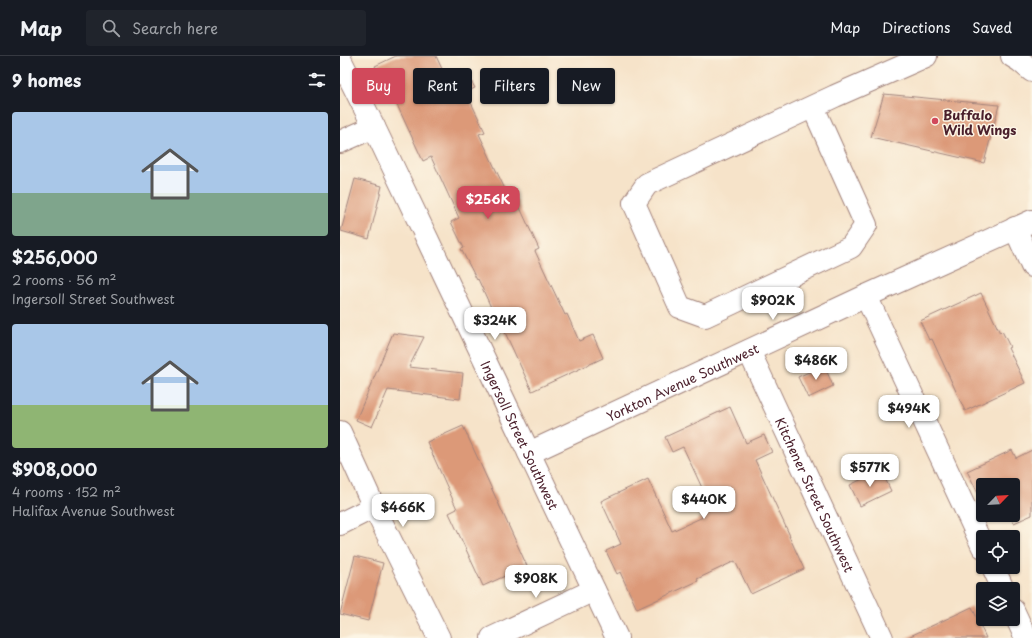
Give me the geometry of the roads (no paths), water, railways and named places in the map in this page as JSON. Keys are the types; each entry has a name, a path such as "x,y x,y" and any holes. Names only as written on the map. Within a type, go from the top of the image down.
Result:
{"street":[{"path":"813,107 866,225 851,247 705,316 680,307 634,203 647,184 813,107 926,56"},
{"path":"1012,56 1032,71"},
{"name":"Ingersoll Street Southwest","path":"340,59 374,127 617,638"},
{"path":"340,142 374,127"},
{"path":"1024,224 1032,266"},
{"name":"Yorkton Avenue Southwest","path":"529,453 1024,224"},
{"path":"866,296 976,531"},
{"name":"Kitchener Street Southwest","path":"749,351 882,638"},
{"path":"340,432 374,508 439,638"},
{"path":"340,524 374,508"},
{"path":"492,638 594,590"},
{"path":"1020,625 1026,638"}],"place":[{"name":"Buffalo Wild Wings","path":"935,121"}]}
